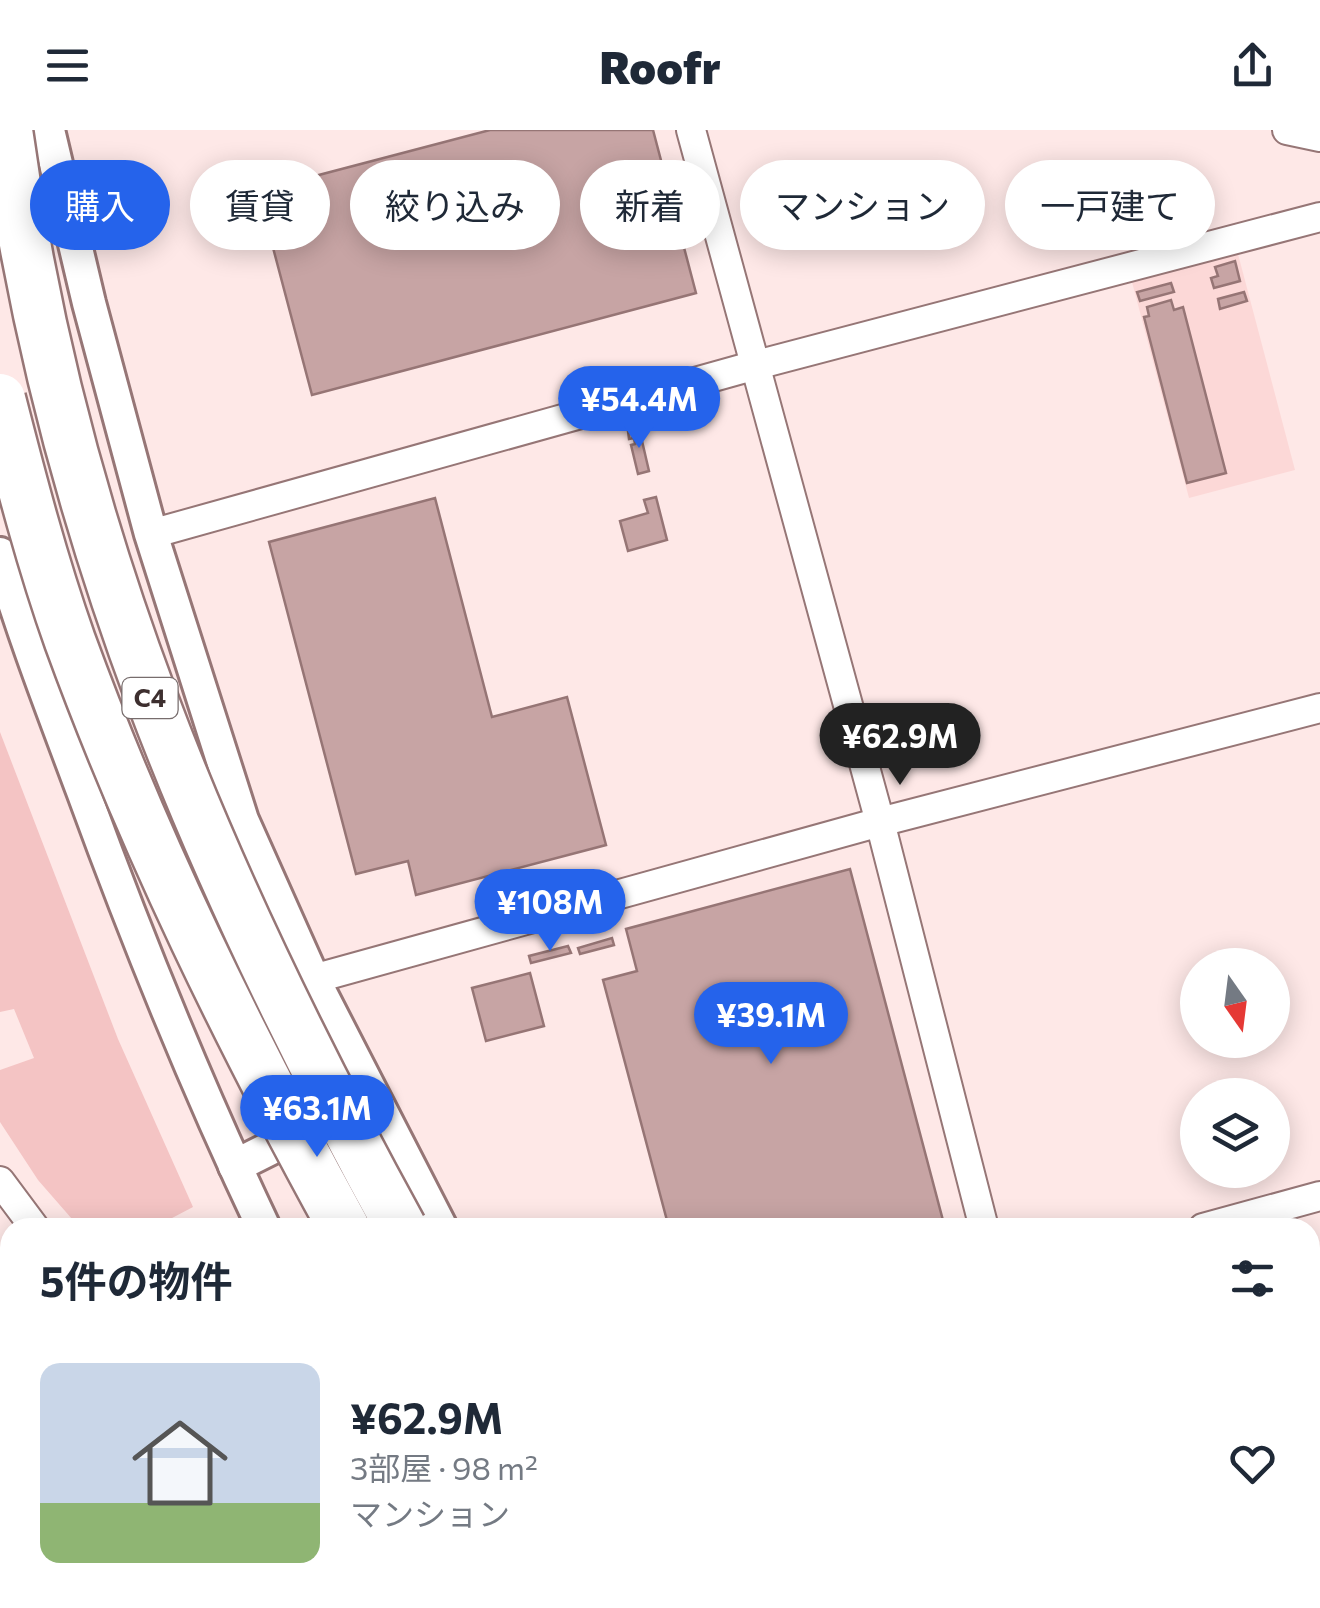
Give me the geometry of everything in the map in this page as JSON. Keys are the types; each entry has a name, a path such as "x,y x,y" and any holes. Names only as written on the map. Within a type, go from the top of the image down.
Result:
{"highway":[{"name":"C4","path":"7,130 18,211 45,349 77,479 121,620 222,876 350,1135 396,1218"},
{"name":"C4","path":"0,400 69,638 120,770 237,1024 339,1218"}],"street":[{"path":"48,130 89,304 151,534 242,820 313,979 437,1218"},
{"path":"691,130 880,822 981,1218"},
{"path":"1286,130 1320,138"},
{"path":"151,534 756,364 1320,217"},
{"path":"0,554 43,684 126,908 259,1218"},
{"path":"313,979 880,822 1320,708"},
{"path":"235,1166 372,1097"},
{"path":"0,1181 28,1218"},
{"path":"1240,1218 1320,1196"}],"shaded area":[{"path":"1238,254 1295,470 1189,498 1132,282"},
{"path":"0,732 118,1039 193,1207 172,1218 71,1218 38,1180 0,1122 0,1070 34,1058 14,1009 0,1012"}],"building":[{"path":"490,130 653,130 661,160 580,160 580,250 685,250 696,293 312,395 274,250 330,250 330,172 350,167 350,250 560,250 560,160 376,160"},
{"path":"1235,261 1240,281 1214,288 1211,278 1218,276 1215,267"},
{"path":"1171,283 1174,292 1140,301 1137,292"},
{"path":"1244,292 1247,301 1220,309 1218,299"},
{"path":"1171,300 1174,310 1183,307 1226,473 1187,483 1144,317 1149,316 1147,307"},
{"path":"639,428 649,471 638,474 631,445 635,444 634,438 629,439 628,431"},
{"path":"656,497 667,540 628,551 620,521 648,513 644,500"},
{"path":"435,498 492,717 567,697 606,845 416,895 408,861 356,874 269,542"},
{"path":"850,869 942,1218 666,1218 603,980 637,971 626,929"},
{"path":"612,938 614,945 580,954 578,948"},
{"path":"568,946 571,953 531,963 529,956"},
{"path":"530,973 544,1026 486,1041 472,988"}]}
